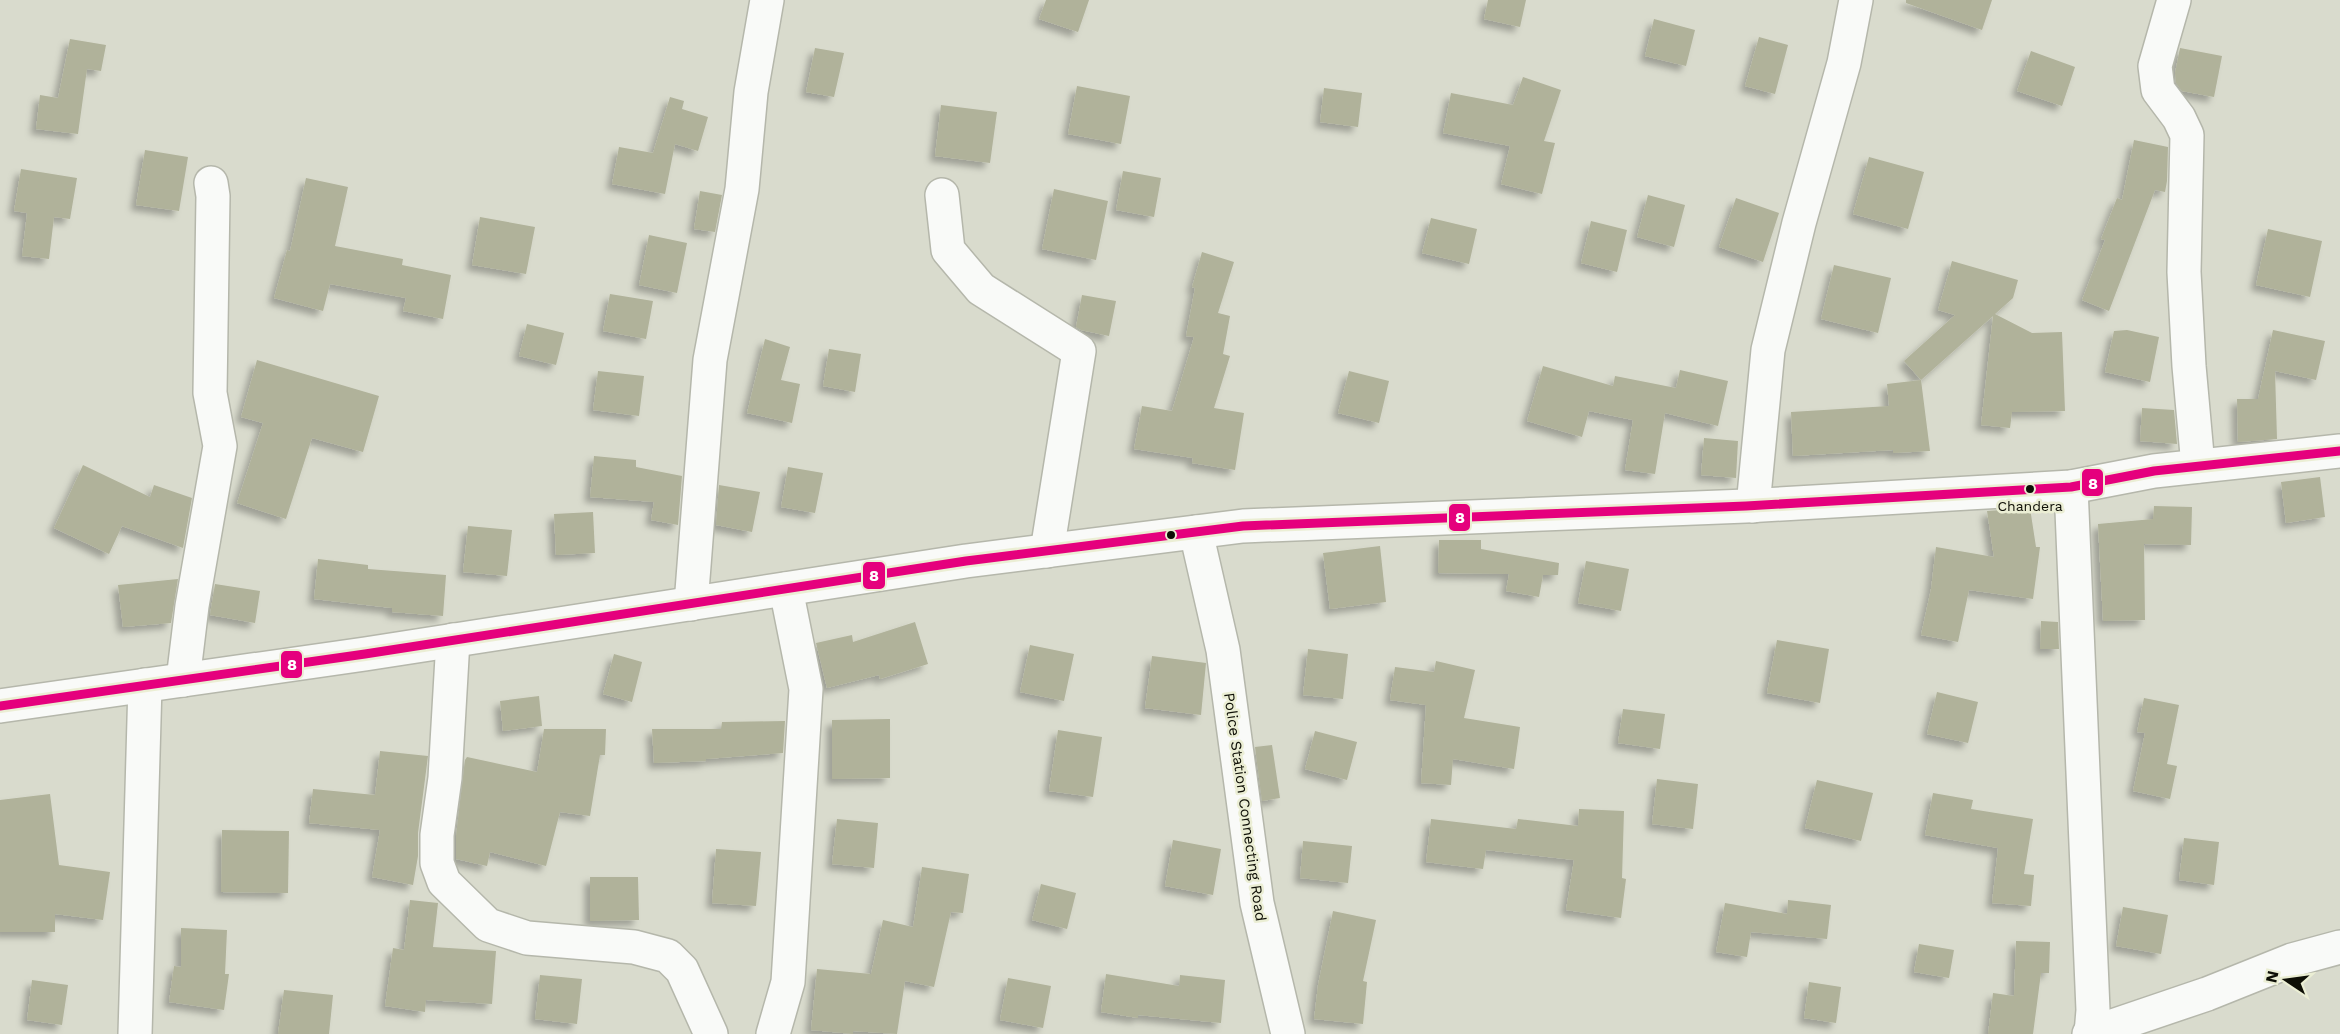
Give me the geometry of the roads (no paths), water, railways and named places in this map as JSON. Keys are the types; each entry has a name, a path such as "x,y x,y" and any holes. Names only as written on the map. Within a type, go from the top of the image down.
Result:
{"street":[{"path":"691,604 710,360 741,189 751,92 767,0"},
{"path":"1753,506 1768,350 1799,222 1844,63 1856,0"},
{"path":"2174,0 2155,66 2158,90 2179,118 2187,135 2184,272 2198,466"},
{"path":"183,680 192,606 220,446 210,393 213,196 211,183"},
{"path":"942,195 948,250 981,289 1078,351 1047,551"},
{"path":"0,706 1047,551 1243,526 1753,506 2071,487 2154,471 2340,451"},
{"path":"2071,487 2093,1010 2090,1034 2207,994 2292,960 2340,947"},
{"name":"Police Station Connecting Road","path":"1196,532 1223,650 1257,903 1288,1034"},
{"path":"774,1034 788,982 806,689 786,589"},
{"path":"453,640 445,778 437,835 438,863 444,882 488,925 527,938 634,947 668,957 682,970 711,1034"},
{"path":"135,1034 145,685"}],"place":[{"name":"Chandera","path":"2030,489"}]}
